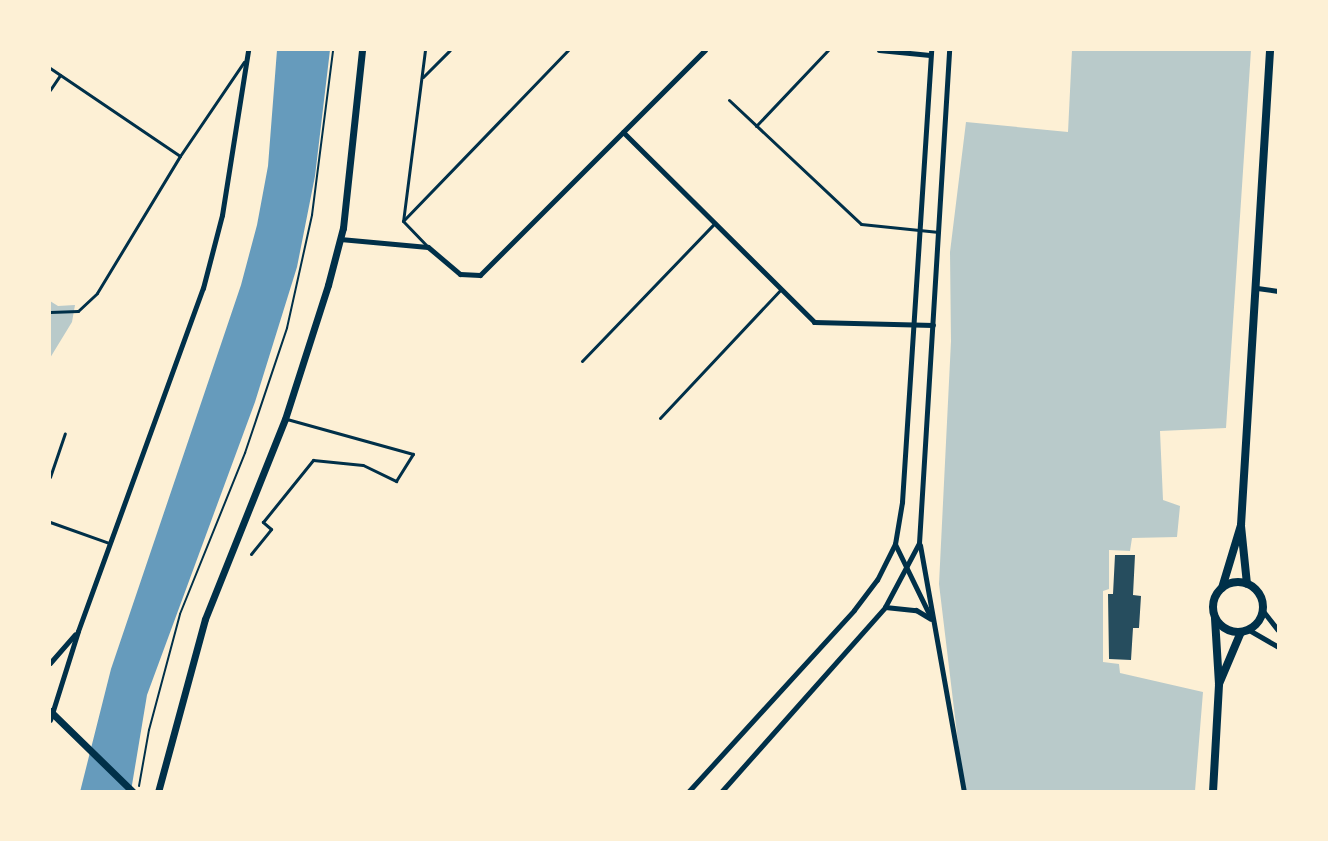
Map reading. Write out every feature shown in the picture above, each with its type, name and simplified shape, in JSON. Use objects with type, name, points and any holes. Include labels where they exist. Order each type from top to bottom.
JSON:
[{"type":"main road","points":[[1219,684],[1245,631],[1263,611],[1260,594],[1247,584],[1241,525],[1270,50]]},
{"type":"main road","points":[[1213,792],[1219,684],[1214,602],[1222,588],[1241,525]]},
{"type":"main road","points":[[1222,588],[1247,584]]},
{"type":"main road","points":[[1215,618],[1226,629],[1245,631]]},
{"type":"street","points":[[50,720],[50,712],[78,630],[203,288],[222,215],[248,50]]},
{"type":"street","points":[[158,792],[205,619],[285,419],[340,239],[362,50]]},
{"type":"street","points":[[688,792],[854,610],[877,580],[895,544],[902,502],[931,52],[879,50]]},
{"type":"street","points":[[949,50],[919,543],[963,791]]},
{"type":"street","points":[[340,239],[428,247],[460,274],[480,275],[623,132],[700,51]]},
{"type":"street","points":[[623,132],[814,322],[933,325]]},
{"type":"street","points":[[1257,288],[1278,291]]},
{"type":"street","points":[[721,792],[885,607],[907,572],[919,543]]},
{"type":"street","points":[[895,544],[932,620]]},
{"type":"street","points":[[885,607],[915,610],[932,620]]},
{"type":"street","points":[[1263,611],[1278,630]]},
{"type":"street","points":[[50,663],[78,630]]},
{"type":"street","points":[[1245,631],[1278,647]]},
{"type":"street","points":[[50,712],[71,728],[133,792]]},
{"type":"lane","points":[[403,221],[425,50]]},
{"type":"lane","points":[[422,79],[450,50]]},
{"type":"lane","points":[[403,221],[568,50]]},
{"type":"lane","points":[[756,126],[828,50]]},
{"type":"lane","points":[[50,312],[78,311],[93,298],[180,156],[247,58]]},
{"type":"lane","points":[[50,68],[180,156]]},
{"type":"lane","points":[[50,90],[60,75]]},
{"type":"lane","points":[[729,100],[861,224],[939,232]]},
{"type":"lane","points":[[403,221],[428,247]]},
{"type":"lane","points":[[582,361],[715,223]]},
{"type":"lane","points":[[660,418],[782,288]]},
{"type":"lane","points":[[251,554],[271,529],[263,522],[313,460],[363,465],[396,482],[413,454],[285,419]]},
{"type":"lane","points":[[50,477],[65,433]]},
{"type":"lane","points":[[50,522],[110,543]]},
{"type":"path","points":[[138,792],[149,730],[180,614],[245,453],[287,328],[312,214],[333,50]]},
{"type":"shaded area","points":[[1072,50],[1251,50],[1226,428],[1160,431],[1163,500],[1180,506],[1177,537],[1132,538],[1130,551],[1109,550],[1109,589],[1103,591],[1103,662],[1119,664],[1120,673],[1203,692],[1195,791],[964,792],[939,584],[951,341],[950,252],[966,122],[1068,132]]},
{"type":"shaded area","points":[[50,301],[58,306],[75,305],[72,322],[50,358]]},
{"type":"water","points":[[277,50],[330,50],[315,176],[297,267],[255,402],[147,695],[131,791],[80,792],[111,669],[241,285],[257,225],[268,166]]},
{"type":"building","points":[[1115,555],[1135,555],[1133,595],[1141,596],[1139,628],[1133,628],[1131,660],[1109,659],[1108,594],[1113,594]]}]
